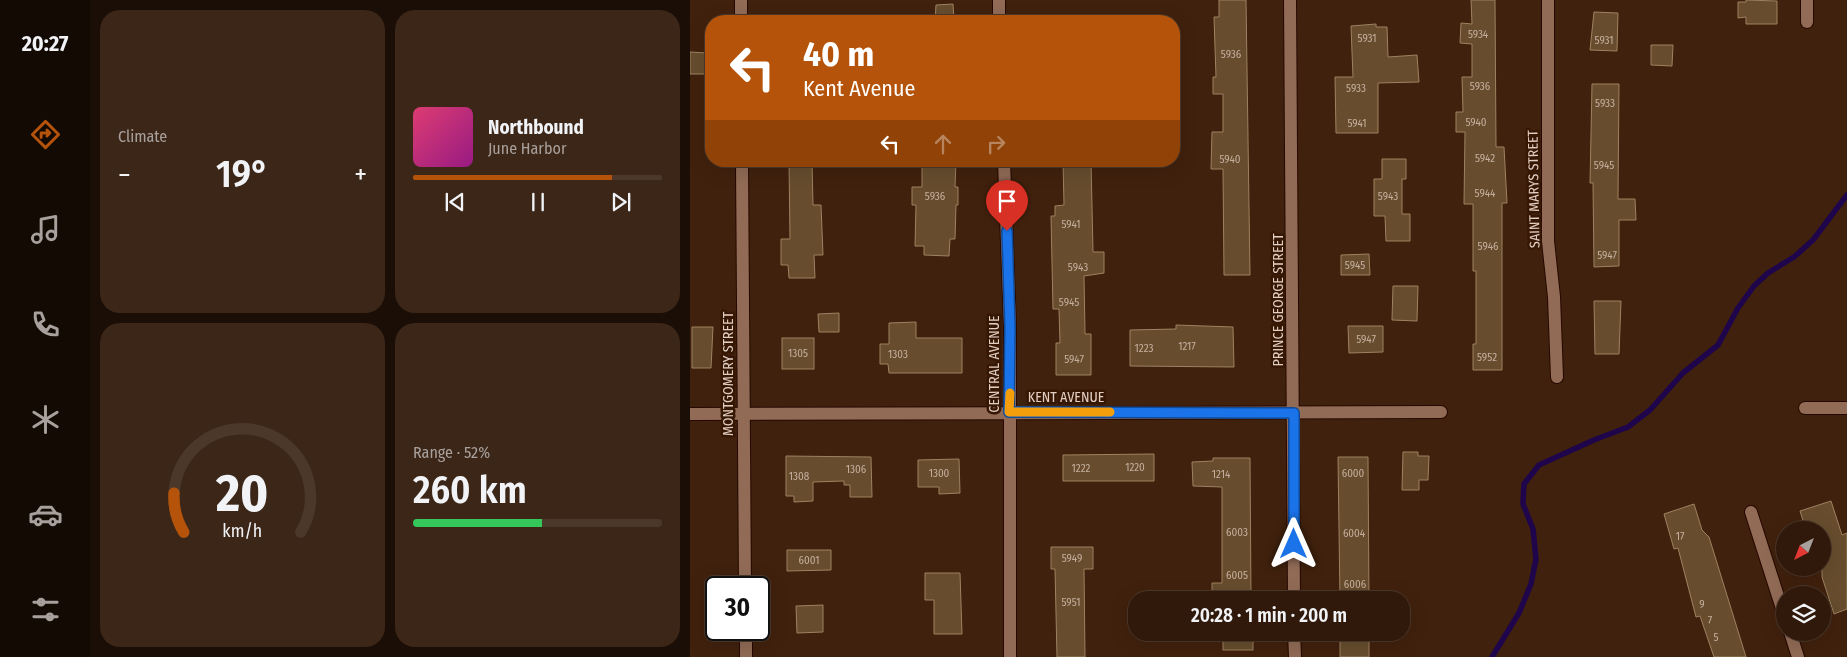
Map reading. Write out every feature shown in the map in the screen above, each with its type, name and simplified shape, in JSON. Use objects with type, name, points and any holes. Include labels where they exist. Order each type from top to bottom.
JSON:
[{"type":"street","points":[[741,0],[741,15]]},
{"type":"street","points":[[999,0],[999,15]]},
{"type":"street","name":"PRINCE GEORGE STREET","points":[[1290,0],[1294,591]]},
{"type":"street","name":"SAINT MARYS STREET","points":[[1548,0],[1548,240],[1554,297],[1557,378]]},
{"type":"street","points":[[1807,0],[1807,22]]},
{"type":"street","name":"MONTGOMERY STREET","points":[[742,167],[745,576]]},
{"type":"street","name":"CENTRAL AVENUE","points":[[1004,167],[1010,327],[1010,657]]},
{"type":"street","points":[[1805,408],[1847,408]]},
{"type":"street","name":"KENT AVENUE","points":[[690,414],[1442,412]]},
{"type":"street","points":[[1751,512],[1776,590]]},
{"type":"street","points":[[746,641],[746,657]]},
{"type":"street","points":[[1294,641],[1294,657]]},
{"type":"street","points":[[1793,641],[1798,657]]},
{"type":"building","points":[[1219,0],[1246,0],[1250,275],[1224,275],[1223,169],[1211,169],[1212,132],[1223,132],[1223,94],[1213,94],[1213,77],[1216,77],[1214,17],[1219,17]]},
{"type":"building","points":[[1471,0],[1495,0],[1496,147],[1504,147],[1507,203],[1502,203],[1502,370],[1473,370],[1473,344],[1476,344],[1476,271],[1473,271],[1473,204],[1464,204],[1465,132],[1456,132],[1456,112],[1463,112],[1462,77],[1472,77],[1472,44],[1460,43],[1461,23],[1472,24]]},
{"type":"building","points":[[1746,0],[1777,1],[1777,24],[1746,24],[1746,17],[1738,18],[1738,2],[1746,2]]},
{"type":"building","points":[[953,4],[954,15],[935,15],[936,5]]},
{"type":"building","points":[[1594,12],[1618,13],[1617,51],[1590,50]]},
{"type":"building","points":[[1376,24],[1376,27],[1387,27],[1388,57],[1417,55],[1419,82],[1378,83],[1378,133],[1336,133],[1335,77],[1353,77],[1351,26]]},
{"type":"building","points":[[1651,45],[1673,45],[1672,66],[1651,65]]},
{"type":"building","points":[[690,52],[705,53],[705,74],[690,74]]},
{"type":"building","points":[[1592,84],[1619,84],[1618,199],[1635,199],[1636,220],[1619,220],[1619,266],[1594,267],[1593,183],[1590,183]]},
{"type":"building","points":[[1382,159],[1406,159],[1406,179],[1402,179],[1402,214],[1410,214],[1410,241],[1386,241],[1385,216],[1374,216],[1374,179],[1382,179]]},
{"type":"building","points":[[789,167],[812,167],[813,205],[821,205],[823,255],[814,255],[815,278],[789,278],[788,265],[781,265],[781,239],[790,239]]},
{"type":"building","points":[[922,167],[956,167],[955,187],[958,187],[958,205],[956,205],[955,239],[950,239],[949,256],[924,255],[924,246],[915,246],[916,205],[912,205],[912,187],[922,187]]},
{"type":"building","points":[[1063,167],[1091,167],[1093,252],[1104,252],[1104,273],[1084,276],[1085,334],[1091,334],[1091,375],[1056,375],[1056,343],[1060,343],[1059,309],[1053,309],[1051,216],[1055,216],[1055,206],[1064,205]]},
{"type":"building","points":[[1369,254],[1370,275],[1341,275],[1341,255]]},
{"type":"building","points":[[1393,286],[1418,286],[1417,321],[1392,320]]},
{"type":"building","points":[[1594,301],[1621,301],[1619,354],[1595,354]]},
{"type":"building","points":[[839,313],[839,332],[819,332],[818,314]]},
{"type":"building","points":[[916,322],[916,338],[962,338],[962,373],[889,373],[888,364],[880,364],[880,344],[889,344],[889,323]]},
{"type":"building","points":[[1176,325],[1233,327],[1234,367],[1130,366],[1130,330],[1176,329]]},
{"type":"building","points":[[1348,326],[1383,326],[1383,352],[1349,353]]},
{"type":"building","points":[[692,327],[713,327],[711,368],[692,368]]},
{"type":"building","points":[[782,338],[814,338],[814,369],[782,369]]},
{"type":"building","points":[[1403,452],[1418,452],[1418,456],[1429,456],[1428,480],[1419,480],[1419,490],[1402,490]]},
{"type":"building","points":[[1154,454],[1154,481],[1063,481],[1063,455]]},
{"type":"building","points":[[786,456],[871,457],[872,497],[850,497],[850,485],[844,485],[844,481],[813,482],[813,501],[794,502],[794,496],[786,496]]},
{"type":"building","points":[[1338,457],[1368,457],[1369,591],[1340,591]]},
{"type":"building","points":[[1213,458],[1250,458],[1251,591],[1212,591],[1212,583],[1222,583],[1222,487],[1193,486],[1192,462],[1213,461]]},
{"type":"building","points":[[959,459],[960,493],[939,494],[939,487],[918,487],[918,460]]},
{"type":"building","points":[[1831,501],[1842,535],[1847,533],[1847,609],[1834,614],[1831,605],[1831,586],[1825,586],[1822,577],[1831,576],[1831,521],[1803,521],[1800,511]]},
{"type":"building","points":[[1694,504],[1702,530],[1709,537],[1746,657],[1714,657],[1700,616],[1696,617],[1678,548],[1674,549],[1664,514]]},
{"type":"building","points":[[1051,547],[1093,547],[1093,569],[1084,569],[1085,657],[1057,657],[1055,569],[1051,569]]},
{"type":"building","points":[[787,550],[831,550],[831,570],[787,571]]},
{"type":"building","points":[[925,573],[960,573],[962,634],[934,634],[934,600],[925,600]]},
{"type":"building","points":[[823,605],[823,632],[797,633],[796,606]]},
{"type":"building","points":[[1223,641],[1253,641],[1253,650],[1223,650]]},
{"type":"building","points":[[1340,641],[1369,641],[1369,657],[1340,657]]},
{"type":"waterway","points":[[1492,657],[1519,613],[1531,584],[1536,559],[1533,529],[1523,504],[1524,484],[1539,465],[1628,427],[1650,410],[1683,373],[1718,345],[1738,308],[1754,286],[1768,273],[1794,257],[1813,240],[1847,195]]},
{"type":"slow traffic","points":[[1010,393],[1009,412],[1110,412]]},
{"type":"route","points":[[1007,231],[1010,327],[1009,412],[1294,413],[1294,544]]}]
